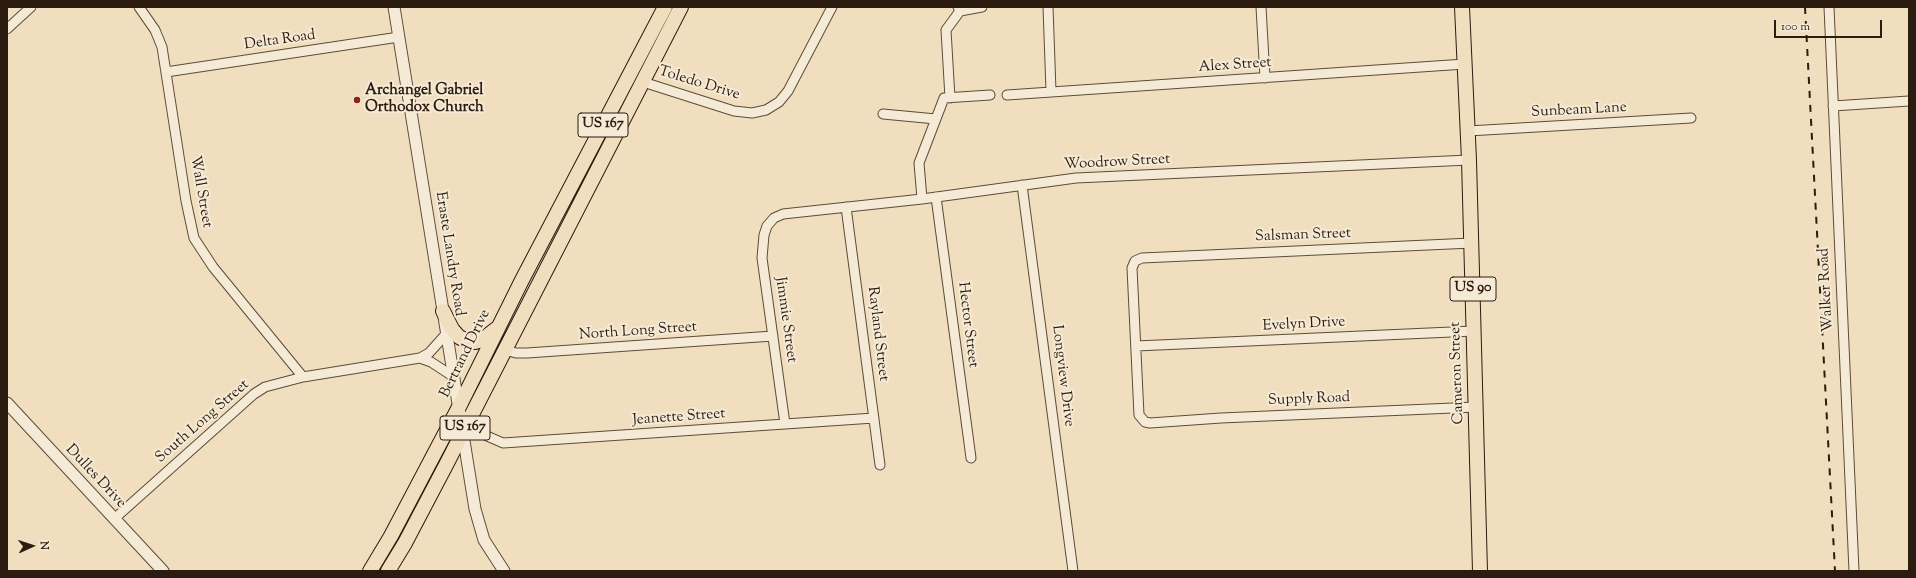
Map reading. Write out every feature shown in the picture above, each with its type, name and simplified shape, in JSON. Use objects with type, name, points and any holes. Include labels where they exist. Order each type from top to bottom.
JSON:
[{"type":"main road","name":"Bertrand Drive","points":[[370,571],[391,536],[459,407],[498,328],[664,7]]},
{"type":"main road","name":"US 167","points":[[388,571],[405,543],[681,7]]},
{"type":"main road","name":"Cameron Street","points":[[1462,7],[1470,160],[1480,571]]},
{"type":"main road","points":[[443,311],[452,329],[459,337],[467,341],[475,342],[482,340],[498,328]]},
{"type":"street","points":[[7,28],[31,7]]},
{"type":"street","name":"Wall Street","points":[[138,7],[158,36],[162,47],[186,201],[194,238],[213,267],[303,376]]},
{"type":"street","name":"Eraste Landry Road","points":[[394,7],[475,509],[480,527],[488,546],[504,571]]},
{"type":"street","name":"Toledo Drive","points":[[643,82],[734,111],[752,113],[766,110],[779,102],[788,91],[832,7]]},
{"type":"street","points":[[950,98],[946,30],[959,9],[982,7]]},
{"type":"street","points":[[1048,7],[1051,91]]},
{"type":"street","points":[[1261,7],[1265,78]]},
{"type":"street","name":"Walker Road","points":[[1829,7],[1854,571]]},
{"type":"street","name":"Delta Road","points":[[166,72],[399,37]]},
{"type":"street","name":"Alex Street","points":[[1007,95],[1465,64]]},
{"type":"street","points":[[922,199],[919,164],[944,98],[990,95]]},
{"type":"street","points":[[1833,106],[1909,101]]},
{"type":"street","points":[[883,114],[936,119]]},
{"type":"street","name":"Sunbeam Lane","points":[[1468,131],[1691,118]]},
{"type":"street","name":"Woodrow Street","points":[[770,222],[783,214],[922,199],[1076,178],[1470,160]]},
{"type":"street","points":[[579,173],[591,182]]},
{"type":"street","name":"Longview Drive","points":[[1022,185],[1073,571]]},
{"type":"street","name":"Hector Street","points":[[936,197],[971,458]]},
{"type":"street","name":"Rayland Street","points":[[846,207],[880,465]]},
{"type":"street","name":"Jimmie Street","points":[[770,222],[764,235],[762,258],[785,424]]},
{"type":"street","name":"Salsman Street","points":[[1136,346],[1132,268],[1135,261],[1142,258],[1472,243]]},
{"type":"street","name":"Evelyn Drive","points":[[1136,346],[1474,330]]},
{"type":"street","name":"South Long Street","points":[[114,519],[254,394],[265,387],[303,376],[420,358],[429,353],[447,333]]},
{"type":"street","name":"North Long Street","points":[[505,350],[516,353],[527,353],[773,336]]},
{"type":"street","name":"Supply Road","points":[[1136,346],[1139,415],[1143,421],[1150,423],[1221,418],[1476,407]]},
{"type":"street","points":[[420,358],[433,363],[454,377]]},
{"type":"street","name":"Dulles Drive","points":[[7,403],[163,571]]},
{"type":"street","name":"Jeanette Street","points":[[487,436],[503,442],[874,418]]},
{"type":"railway","points":[[1805,7],[1835,571]]},
{"type":"place","name":"Archangel Gabriel Orthodox Church","points":[[357,100]]}]
